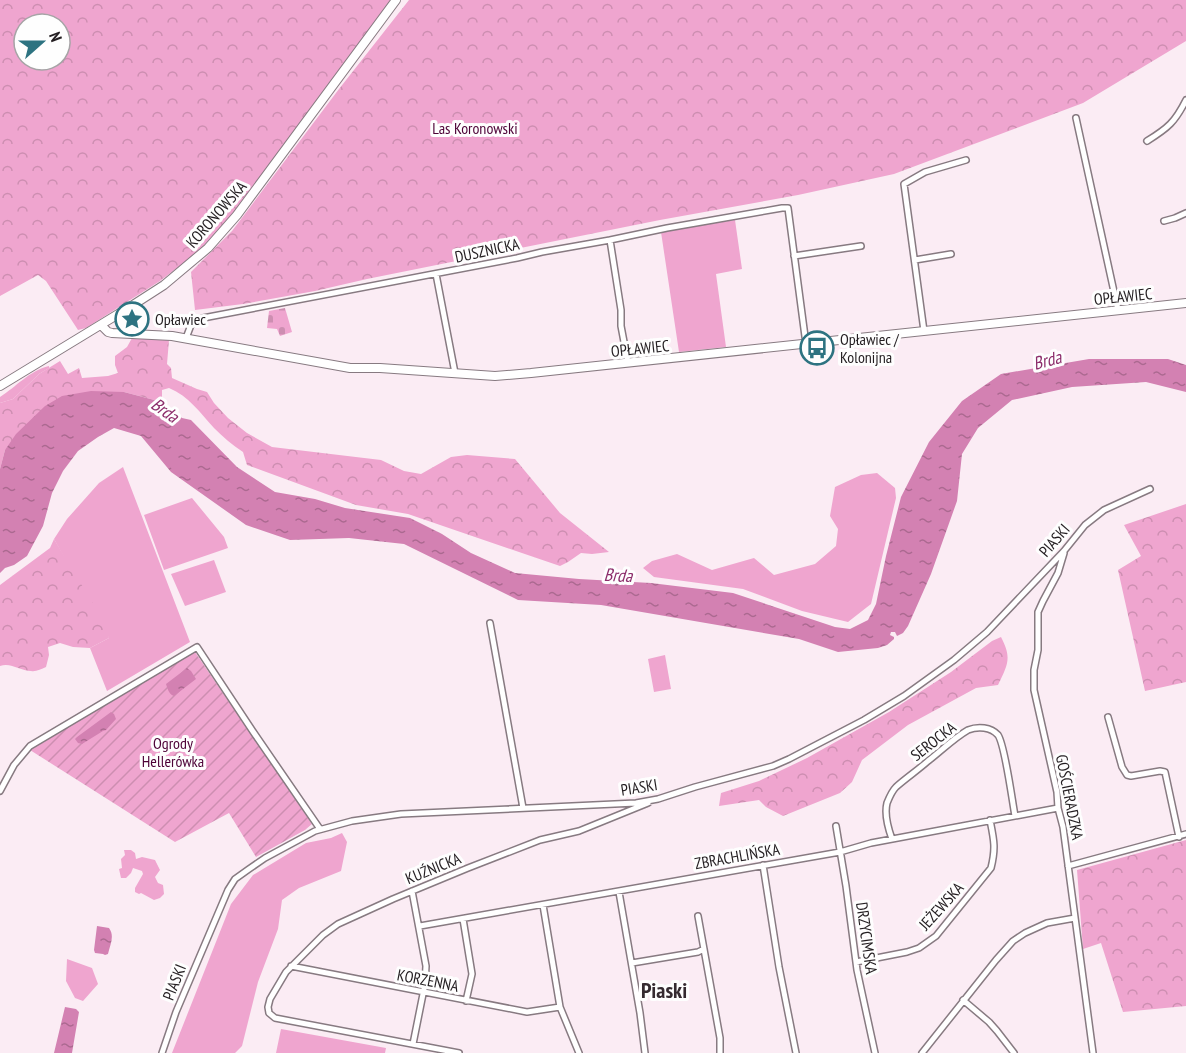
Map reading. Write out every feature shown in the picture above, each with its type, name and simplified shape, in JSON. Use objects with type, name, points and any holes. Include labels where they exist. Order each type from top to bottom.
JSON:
[{"type":"street","name":"KORONOWSKA","points":[[0,386],[164,285],[216,239],[241,209],[396,0]]},
{"type":"street","points":[[1147,141],[1164,131],[1175,120],[1186,100]]},
{"type":"street","points":[[1076,118],[1118,310]]},
{"type":"street","points":[[924,331],[904,184],[925,172],[966,160]]},
{"type":"street","name":"DUSZNICKA","points":[[186,338],[191,325],[203,318],[737,215],[788,208],[794,256]]},
{"type":"street","points":[[1164,221],[1186,213]]},
{"type":"street","points":[[610,240],[628,363]]},
{"type":"street","points":[[806,344],[794,256],[861,246]]},
{"type":"street","points":[[915,260],[951,254]]},
{"type":"street","points":[[436,274],[456,373]]},
{"type":"street","name":"OPŁAWIEC","points":[[101,325],[111,333],[159,334],[350,368],[495,376],[1186,303]]},
{"type":"street","name":"PIASKI","points":[[162,1053],[188,983],[233,881],[265,858],[320,829],[352,821],[401,814],[624,804],[658,799],[773,766],[864,720],[912,691],[987,632],[1064,551],[1084,525],[1104,510],[1150,489]]},
{"type":"street","name":"GOŚCIERADZKA","points":[[1064,551],[1058,573],[1038,612],[1038,650],[1034,670],[1034,690],[1063,827],[1093,1053]]},
{"type":"street","points":[[490,623],[523,808]]},
{"type":"street","points":[[0,791],[14,765],[30,746],[197,647],[320,829]]},
{"type":"street","points":[[1068,866],[1183,836],[1165,772],[1126,775],[1107,717]]},
{"type":"street","name":"SEROCKA","points":[[892,839],[886,811],[889,798],[896,787],[953,741],[969,730],[977,728],[985,728],[999,736],[1015,816]]},
{"type":"street","name":"KUŹNICKA","points":[[413,1044],[275,1018],[269,1013],[268,1007],[276,988],[291,966],[332,927],[412,891],[540,840],[579,831],[658,799]]},
{"type":"street","name":"ZBRACHLIŃSKA","points":[[420,926],[840,852],[871,843],[1058,808]]},
{"type":"street","name":"JEŻEWSKA","points":[[856,962],[907,952],[919,948],[936,936],[991,868],[995,841],[990,820]]},
{"type":"street","name":"DRZYCIMSKA","points":[[836,826],[856,962],[875,1053]]},
{"type":"street","points":[[763,865],[779,967],[796,1053]]},
{"type":"street","points":[[412,891],[426,966],[413,1044],[459,1053]]},
{"type":"street","points":[[619,892],[645,1053]]},
{"type":"street","points":[[543,905],[560,1007],[579,1053]]},
{"type":"street","points":[[698,916],[720,1038],[720,1053]]},
{"type":"street","points":[[922,1053],[1013,941],[1047,923],[1075,918]]},
{"type":"street","points":[[463,919],[472,974],[466,1001]]},
{"type":"street","points":[[632,963],[704,949]]},
{"type":"street","name":"KORZENNA","points":[[291,966],[527,1012],[560,1007]]},
{"type":"street","points":[[963,1000],[993,1026],[1014,1053]]},
{"type":"green space","points":[[0,0],[391,0],[234,212],[199,251],[160,281],[86,328],[78,330],[46,281],[38,275],[0,296]]},
{"type":"green space","name":"Las Koronowski","points":[[409,0],[1186,0],[1186,41],[1083,103],[894,174],[315,291],[195,310],[191,272],[232,231]]},
{"type":"green space","points":[[735,220],[742,269],[716,274],[726,347],[679,352],[661,232]]},
{"type":"green space","points":[[285,308],[292,332],[280,336],[277,329],[267,328],[269,311]]},
{"type":"green space","points":[[132,338],[169,340],[167,364],[171,368],[172,378],[207,392],[228,418],[247,433],[272,447],[381,460],[404,471],[421,474],[451,457],[467,455],[515,459],[560,513],[609,552],[581,553],[560,566],[408,514],[356,505],[247,465],[243,452],[221,435],[188,400],[169,388],[162,390],[162,402],[124,392],[5,450],[0,469],[0,403],[13,399],[39,374],[60,361],[68,374],[79,368],[82,378],[118,373],[115,356],[127,347]]},
{"type":"green space","points":[[49,366],[13,399],[0,403],[0,397],[35,372]]},
{"type":"green space","points":[[123,467],[190,642],[107,691],[90,648],[109,638],[54,539],[67,519],[99,483]]},
{"type":"green space","points":[[877,473],[895,488],[896,498],[871,604],[848,622],[802,611],[743,589],[654,577],[643,568],[652,561],[677,554],[712,570],[754,558],[774,575],[815,564],[836,546],[838,529],[830,516],[835,487],[861,475]]},
{"type":"green space","points":[[192,498],[224,537],[228,548],[164,570],[144,515]]},
{"type":"green space","points":[[1186,504],[1186,682],[1145,691],[1118,570],[1141,556],[1124,525]]},
{"type":"green space","points":[[54,539],[107,627],[109,638],[90,648],[73,647],[60,643],[48,647],[46,667],[37,671],[27,671],[8,665],[0,666],[0,585],[50,548]]},
{"type":"green space","points":[[214,560],[226,592],[185,606],[171,574]]},
{"type":"green space","points":[[1001,637],[1008,656],[998,685],[976,688],[908,725],[862,760],[852,782],[840,793],[783,816],[766,807],[759,800],[719,806],[721,793],[759,781],[807,758],[889,712]]},
{"type":"green space","name":"Ogrody Hellerówka","points":[[195,652],[312,824],[256,857],[229,813],[175,842],[30,750]]},
{"type":"green space","points":[[665,655],[671,689],[654,692],[648,659]]},
{"type":"green space","points":[[342,833],[347,842],[341,871],[299,888],[282,900],[278,929],[258,982],[242,1046],[235,1053],[172,1053],[231,904],[253,875],[306,843],[331,838]]},
{"type":"green space","points":[[1186,840],[1186,1006],[1123,1012],[1101,943],[1083,949],[1077,870]]},
{"type":"green space","points":[[124,850],[131,850],[135,853],[136,859],[142,857],[155,860],[160,870],[155,877],[158,883],[163,885],[164,894],[160,898],[154,900],[135,892],[143,874],[142,871],[133,868],[126,878],[121,878],[119,869],[122,868],[121,859],[125,855]]},
{"type":"green space","points":[[67,959],[92,968],[98,984],[83,1001],[75,998],[66,981]]},
{"type":"green space","points":[[281,1029],[386,1048],[385,1053],[276,1053]]},
{"type":"water","name":"Brda","points":[[1089,359],[1168,359],[1186,365],[1186,392],[1146,382],[1072,387],[1012,400],[978,428],[962,454],[957,501],[931,574],[908,626],[903,633],[897,636],[895,632],[891,632],[890,635],[894,639],[878,648],[838,652],[799,639],[601,605],[518,600],[404,544],[349,538],[290,540],[246,525],[171,472],[141,436],[114,428],[78,451],[63,471],[52,493],[43,526],[27,556],[0,573],[0,469],[5,450],[16,434],[45,406],[62,396],[91,391],[124,392],[162,402],[182,418],[191,420],[237,467],[275,492],[315,499],[345,508],[410,518],[442,534],[471,553],[515,573],[651,583],[733,593],[835,627],[850,629],[868,620],[876,604],[901,497],[929,442],[962,401],[1001,374]]},
{"type":"water","points":[[187,668],[196,679],[174,696],[172,695],[166,684]]},
{"type":"water","points":[[111,712],[116,719],[106,730],[82,744],[78,743],[75,739],[77,737]]},
{"type":"water","points":[[97,926],[109,928],[112,934],[108,954],[105,955],[95,953],[94,950]]},
{"type":"water","points":[[65,1007],[76,1009],[79,1012],[72,1053],[54,1053]]},
{"type":"place","name":"Opławiec","points":[[132,319]]},
{"type":"place","name":"Opławiec / Kolonijna","points":[[817,348]]},
{"type":"district","name":"Piaski","points":[[664,990]]}]
